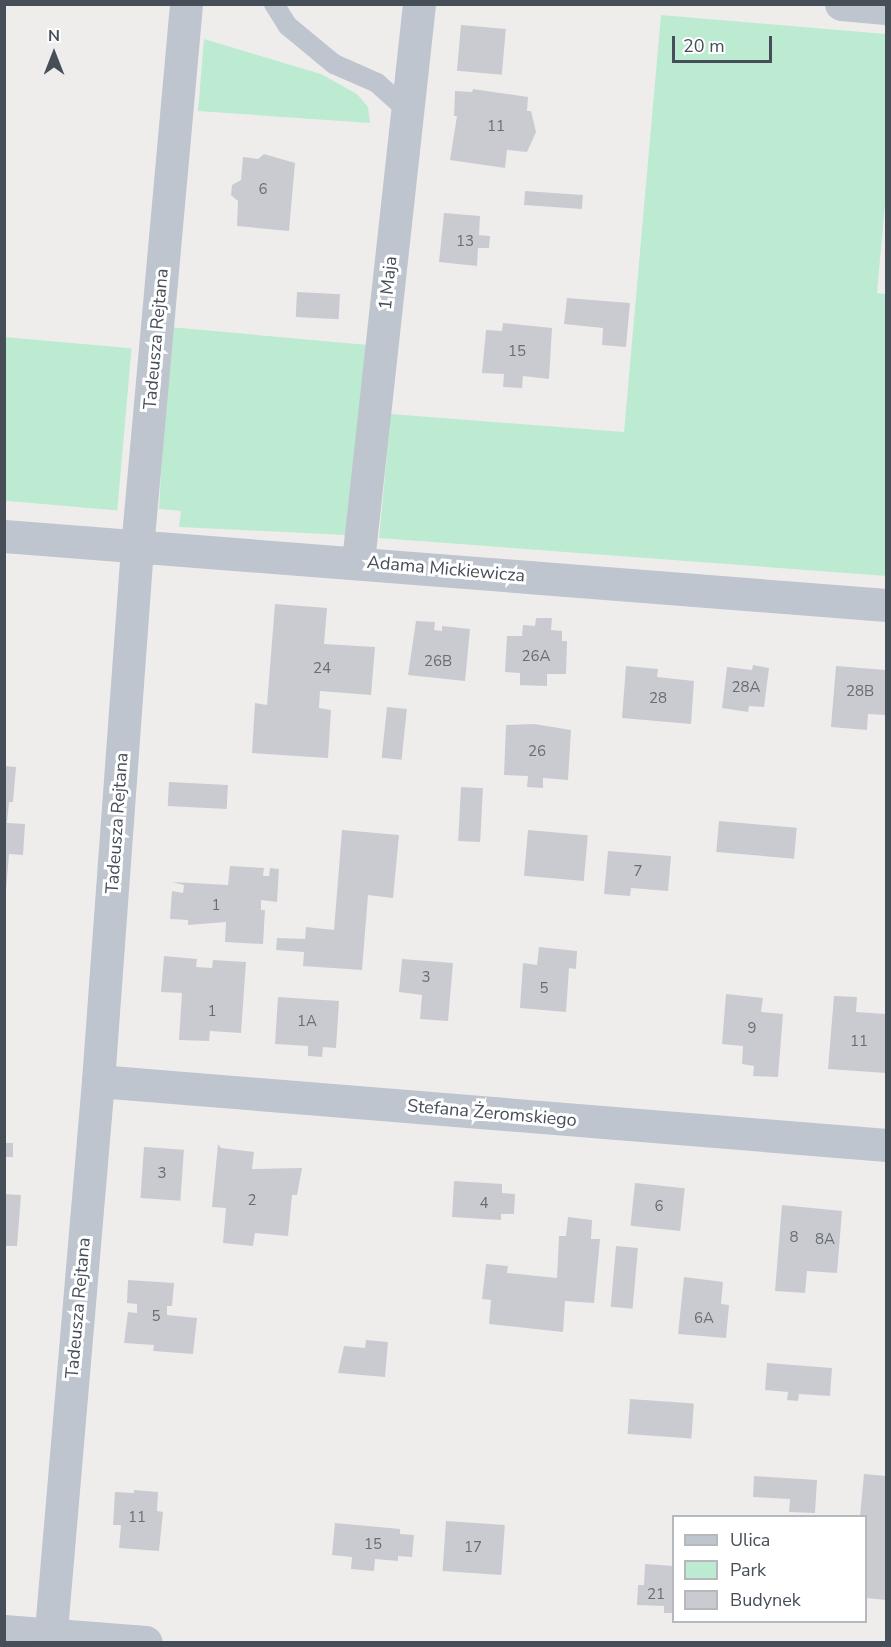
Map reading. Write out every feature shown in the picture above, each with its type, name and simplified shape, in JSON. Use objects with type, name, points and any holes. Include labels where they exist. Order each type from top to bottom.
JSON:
[{"type":"street","name":"Tadeusza Rejtana","points":[[50,1639],[98,1081],[137,548],[186,4]]},
{"type":"street","name":"1 Maja","points":[[358,561],[419,4]]},
{"type":"street","points":[[842,4],[886,8]]},
{"type":"street","name":"Adama Mickiewicza","points":[[4,536],[137,548],[358,561],[886,605]]},
{"type":"street","name":"Stefana Żeromskiego","points":[[98,1081],[886,1145]]},
{"type":"street","points":[[4,1631],[50,1639],[146,1642]]},
{"type":"lane","points":[[274,4],[288,26],[334,64],[377,83],[407,110]]},
{"type":"green space","points":[[661,15],[886,34],[886,193],[877,293],[886,294],[886,576],[379,538],[391,414],[624,432]]},
{"type":"green space","points":[[204,39],[321,74],[357,94],[368,107],[370,123],[198,111]]},
{"type":"green space","points":[[169,327],[368,345],[345,535],[179,527],[181,511],[159,509]]},
{"type":"green space","points":[[4,337],[132,348],[117,511],[4,501]]},
{"type":"building","points":[[461,25],[506,29],[502,75],[457,71]]},
{"type":"building","points":[[473,89],[528,97],[527,111],[531,111],[536,132],[527,152],[507,150],[505,168],[450,160],[457,116],[454,116],[455,91],[472,92]]},
{"type":"building","points":[[264,154],[295,163],[289,231],[237,226],[238,201],[231,195],[232,185],[241,180],[243,157],[258,159]]},
{"type":"building","points":[[525,191],[583,195],[582,209],[524,205]]},
{"type":"building","points":[[444,213],[480,216],[479,235],[490,236],[489,248],[478,248],[477,266],[439,262]]},
{"type":"building","points":[[297,292],[340,294],[339,319],[296,317]]},
{"type":"building","points":[[567,298],[630,303],[626,347],[602,345],[603,328],[564,324]]},
{"type":"building","points":[[503,323],[552,328],[549,379],[523,376],[522,388],[503,387],[504,374],[482,373],[486,330],[502,331]]},
{"type":"building","points":[[275,604],[327,608],[324,644],[375,647],[371,695],[320,691],[319,708],[331,710],[328,758],[252,753],[255,703],[267,705]]},
{"type":"building","points":[[536,618],[552,618],[551,630],[562,631],[562,641],[567,641],[566,674],[547,674],[547,686],[520,685],[520,673],[505,672],[507,636],[522,636],[523,625],[535,626]]},
{"type":"building","points":[[416,621],[435,622],[434,630],[442,631],[442,626],[470,629],[465,681],[408,675]]},
{"type":"building","points":[[753,665],[769,668],[764,707],[749,706],[748,712],[722,708],[727,667],[752,670]]},
{"type":"building","points":[[626,666],[658,669],[657,677],[694,681],[691,724],[622,718]]},
{"type":"building","points":[[836,666],[886,670],[886,715],[868,714],[867,730],[831,727]]},
{"type":"building","points":[[387,707],[407,709],[402,760],[382,758]]},
{"type":"building","points":[[534,724],[571,730],[568,780],[543,778],[543,788],[527,787],[528,776],[504,775],[506,725]]},
{"type":"building","points":[[4,766],[16,767],[13,802],[9,802],[7,823],[25,824],[23,855],[9,854],[6,891]]},
{"type":"building","points":[[169,782],[228,785],[227,809],[168,806]]},
{"type":"building","points":[[461,787],[483,788],[480,842],[458,841]]},
{"type":"building","points":[[719,821],[797,828],[794,859],[716,852]]},
{"type":"building","points":[[342,830],[399,835],[393,898],[368,895],[362,970],[303,966],[304,952],[276,950],[277,938],[305,939],[306,927],[334,930]]},
{"type":"building","points":[[528,830],[588,835],[584,881],[524,876]]},
{"type":"building","points":[[608,851],[671,856],[668,891],[631,888],[630,896],[604,894]]},
{"type":"building","points":[[230,866],[264,868],[263,876],[269,876],[270,868],[279,869],[277,902],[261,900],[261,910],[265,910],[263,944],[225,942],[226,922],[188,925],[188,920],[170,919],[172,891],[183,893],[184,885],[172,882],[228,885]]},
{"type":"building","points":[[539,947],[577,951],[576,969],[569,968],[566,1012],[520,1008],[523,963],[537,965]]},
{"type":"building","points":[[164,956],[197,959],[196,967],[212,968],[213,960],[246,962],[241,1033],[210,1031],[209,1041],[179,1040],[182,993],[161,992]]},
{"type":"building","points":[[402,959],[453,963],[448,1021],[420,1019],[422,995],[399,992]]},
{"type":"building","points":[[726,994],[763,998],[761,1012],[783,1014],[778,1077],[753,1076],[754,1066],[742,1064],[743,1046],[722,1044]]},
{"type":"building","points":[[834,996],[857,997],[856,1012],[886,1014],[886,1073],[828,1069]]},
{"type":"building","points":[[278,997],[339,1001],[336,1048],[323,1047],[322,1057],[308,1056],[308,1046],[275,1044]]},
{"type":"building","points":[[4,1143],[13,1143],[13,1157],[4,1157]]},
{"type":"building","points":[[218,1144],[221,1148],[254,1152],[252,1169],[302,1168],[297,1195],[292,1195],[288,1236],[255,1233],[253,1246],[223,1243],[226,1208],[212,1207]]},
{"type":"building","points":[[144,1147],[184,1150],[180,1201],[140,1198]]},
{"type":"building","points":[[454,1181],[502,1184],[502,1193],[515,1194],[514,1214],[501,1214],[501,1220],[452,1217]]},
{"type":"building","points":[[635,1183],[685,1188],[680,1231],[631,1226]]},
{"type":"building","points":[[4,1194],[21,1195],[17,1246],[4,1246]]},
{"type":"building","points":[[782,1205],[842,1211],[837,1273],[807,1271],[805,1293],[775,1291]]},
{"type":"building","points":[[568,1217],[592,1220],[591,1239],[600,1239],[594,1303],[565,1301],[563,1332],[489,1324],[491,1300],[482,1299],[486,1264],[508,1266],[507,1273],[557,1278],[559,1236],[566,1236]]},
{"type":"building","points":[[616,1246],[638,1248],[633,1309],[611,1307]]},
{"type":"building","points":[[684,1277],[723,1282],[721,1304],[729,1305],[726,1338],[678,1334]]},
{"type":"building","points":[[128,1280],[174,1283],[172,1306],[167,1306],[167,1315],[197,1318],[193,1354],[153,1351],[154,1345],[124,1343],[128,1312],[137,1313],[137,1304],[127,1303]]},
{"type":"building","points":[[366,1340],[388,1342],[385,1377],[338,1373],[344,1346],[365,1348]]},
{"type":"building","points":[[767,1363],[832,1368],[830,1396],[799,1394],[798,1401],[787,1400],[788,1392],[765,1390]]},
{"type":"building","points":[[630,1399],[694,1403],[691,1438],[628,1434]]},
{"type":"building","points":[[864,1474],[886,1476],[886,1600],[867,1598],[867,1515],[860,1515]]},
{"type":"building","points":[[754,1476],[817,1480],[815,1513],[789,1512],[790,1499],[753,1497]]},
{"type":"building","points":[[134,1490],[158,1492],[157,1511],[163,1512],[159,1551],[119,1548],[121,1525],[113,1525],[115,1492],[134,1493]]},
{"type":"building","points":[[446,1521],[505,1525],[501,1575],[443,1571]]},
{"type":"building","points":[[335,1523],[400,1529],[400,1534],[414,1535],[412,1557],[398,1556],[398,1561],[375,1559],[374,1571],[351,1569],[352,1557],[332,1555]]},
{"type":"building","points":[[645,1564],[672,1566],[672,1613],[664,1613],[664,1606],[637,1605],[638,1585],[644,1585]]}]
